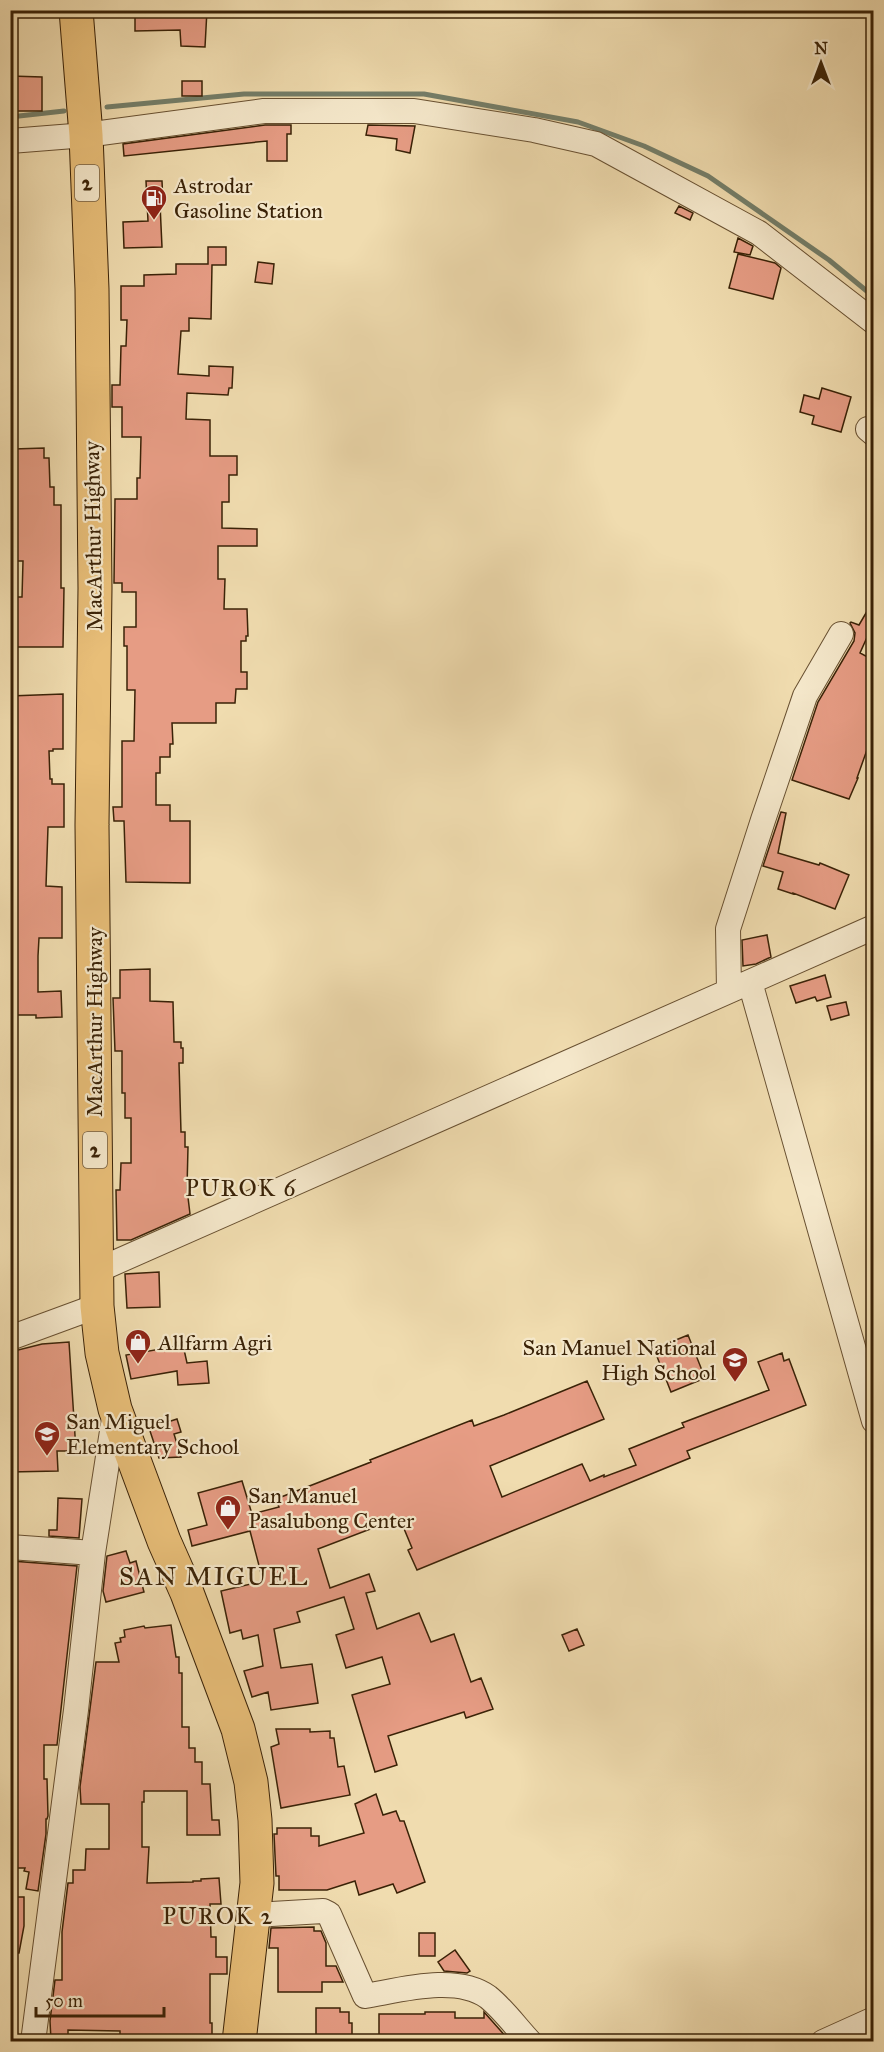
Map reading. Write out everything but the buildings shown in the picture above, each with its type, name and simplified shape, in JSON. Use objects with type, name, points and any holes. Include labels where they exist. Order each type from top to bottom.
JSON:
[{"type":"highway","name":"MacArthur Highway","points":[[76,10],[86,135],[92,289],[95,588],[92,825],[97,1306],[102,1353],[115,1409],[238,1729],[251,1782],[257,1883],[238,2042]]},
{"type":"street","points":[[10,141],[86,135],[264,111],[414,111],[534,130],[596,144],[759,233],[873,322]]},
{"type":"street","points":[[841,634],[805,696],[728,929],[739,987],[873,1421]]},
{"type":"street","points":[[96,1271],[873,927]]},
{"type":"street","points":[[10,1338],[97,1306]]},
{"type":"street","points":[[33,2042],[76,1710],[93,1553],[115,1409]]},
{"type":"street","points":[[10,1546],[93,1553]]},
{"type":"street","points":[[254,1915],[323,1911],[329,1914],[361,1990],[366,1996],[418,1987],[470,1987],[489,1998],[530,2042]]},
{"type":"street","points":[[823,2042],[873,2019]]},
{"type":"waterway","points":[[107,107],[244,94],[424,94],[578,122],[644,146],[708,176],[829,260],[874,297]]},
{"type":"waterway","points":[[10,117],[64,111]]},
{"type":"place","name":"Astrodar Gasoline Station","points":[[154,221]]},
{"type":"place","name":"Allfarm Agri","points":[[138,1365]]},
{"type":"place","name":"San Manuel National High School","points":[[735,1383]]},
{"type":"place","name":"San Miguel Elementary School","points":[[47,1457]]},
{"type":"place","name":"San Manuel Pasalubong Center","points":[[228,1531]]},
{"type":"district","name":"PUROK 6","points":[[241,1188]]},
{"type":"district","name":"SAN MIGUEL","points":[[214,1576]]},
{"type":"district","name":"PUROK 2","points":[[218,1916]]}]
